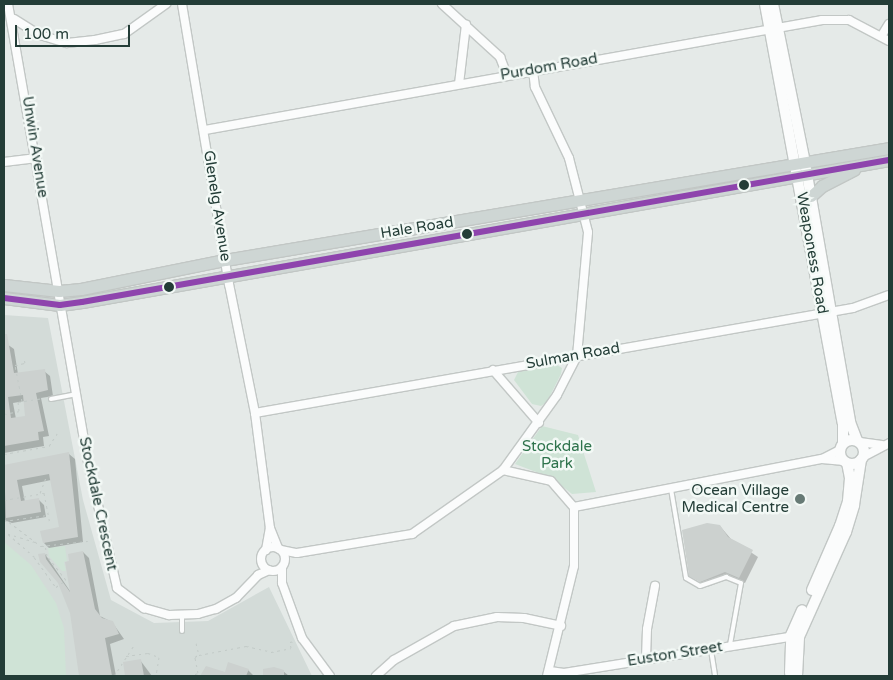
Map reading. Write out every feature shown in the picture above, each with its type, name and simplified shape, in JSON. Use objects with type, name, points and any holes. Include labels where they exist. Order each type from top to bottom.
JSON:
[{"type":"main road","name":"Weaponess Road","points":[[765,4],[774,27]]},
{"type":"main road","name":"Weaponess Road","points":[[773,4],[774,27],[801,163],[826,311],[843,423],[841,447],[845,462]]},
{"type":"main road","name":"Hale Road","points":[[4,285],[59,291],[225,260],[889,148]]},
{"type":"main road","name":"Hale Road","points":[[4,298],[60,304],[585,215],[889,160]]},
{"type":"main road","points":[[811,196],[822,186],[859,167],[889,160]]},
{"type":"main road","name":"Weaponess Road","points":[[803,176],[811,196],[826,311],[850,422],[859,441],[862,458]]},
{"type":"main road","points":[[841,447],[859,441]]},
{"type":"main road","points":[[790,676],[795,636],[840,526],[850,488],[845,462],[862,458],[846,532],[795,636],[797,676]]},
{"type":"street","name":"Unwin Avenue","points":[[8,4],[14,19],[59,291]]},
{"type":"street","points":[[14,19],[40,35],[58,40],[95,40],[124,34],[166,4]]},
{"type":"street","name":"Glenelg Avenue","points":[[182,4],[205,130],[228,277],[255,413],[270,528],[262,561],[282,583],[302,638],[330,676]]},
{"type":"street","points":[[442,4],[500,57],[507,75]]},
{"type":"street","name":"Purdom Road","points":[[205,130],[774,27],[822,20],[849,20],[882,35],[889,41]]},
{"type":"street","points":[[458,84],[466,24]]},
{"type":"street","points":[[882,35],[889,24]]},
{"type":"street","points":[[266,550],[280,549],[297,553],[412,534],[503,470],[539,423],[577,356],[587,265],[588,232],[582,201],[569,158],[536,87],[533,70]]},
{"type":"street","points":[[4,162],[37,158]]},
{"type":"street","name":"Stockdale Crescent","points":[[59,291],[76,394],[117,588],[144,608],[169,615],[182,614],[216,610],[236,598],[258,576],[270,570]]},
{"type":"street","name":"Sulman Road","points":[[255,413],[826,311],[853,308],[889,295]]},
{"type":"street","points":[[493,370],[539,423]]},
{"type":"street","points":[[859,441],[886,444]]},
{"type":"street","points":[[862,458],[886,444]]},
{"type":"street","points":[[822,459],[841,447]]},
{"type":"street","points":[[574,507],[822,459],[845,462]]},
{"type":"street","points":[[503,470],[552,481],[574,507],[574,566],[549,674]]},
{"type":"street","name":"Glenelg Avenue","points":[[270,528],[280,549],[283,563],[282,583]]},
{"type":"street","points":[[270,570],[297,553]]},
{"type":"street","points":[[258,576],[262,561]]},
{"type":"street","points":[[646,658],[647,630],[655,586]]},
{"type":"street","points":[[376,676],[394,660],[454,626],[497,617],[524,618],[561,626]]},
{"type":"street","name":"Euston Street","points":[[549,674],[795,636]]},
{"type":"lane","points":[[51,398],[76,394]]},
{"type":"lane","points":[[671,489],[686,578],[700,586],[726,576],[741,583],[730,645]]},
{"type":"lane","points":[[182,614],[182,631]]},
{"type":"lane","points":[[710,648],[715,676]]},
{"type":"path","points":[[22,402],[15,365],[25,363],[24,358]]},
{"type":"path","points":[[4,414],[19,411],[18,402],[51,398]]},
{"type":"path","points":[[4,454],[49,446],[58,432]]},
{"type":"path","points":[[39,494],[48,475]]},
{"type":"path","points":[[4,500],[44,493],[50,523]]},
{"type":"path","points":[[4,521],[9,522],[48,515]]},
{"type":"path","points":[[9,522],[35,542]]},
{"type":"path","points":[[46,545],[47,556],[66,580],[56,587],[34,557],[8,534],[22,541],[46,545],[88,541]]},
{"type":"path","points":[[189,676],[198,673],[195,657],[199,655],[246,646],[271,652],[291,648],[290,642],[297,641]]},
{"type":"path","points":[[196,644],[199,655]]},
{"type":"path","points":[[114,676],[134,645]]},
{"type":"path","points":[[126,656],[148,653],[159,656],[156,676]]},
{"type":"shaded area","points":[[4,315],[48,318],[83,500],[111,600],[154,623],[208,621],[269,587],[312,676],[4,676]]},
{"type":"green space","points":[[557,365],[562,368],[561,374],[547,402],[541,406],[532,404],[514,380],[518,372]]},
{"type":"green space","name":"Stockdale Park","points":[[542,426],[578,435],[596,492],[572,494],[552,478],[515,464]]},
{"type":"green space","points":[[4,542],[31,565],[56,603],[64,628],[66,676],[4,676]]},
{"type":"green space","points":[[65,546],[67,561],[64,562],[66,571],[62,571],[49,556],[48,548]]},
{"type":"building","points":[[4,334],[7,334],[14,373],[45,369],[48,390],[36,393],[44,431],[38,432],[39,440],[4,446]],"holes":[[[23,395],[25,416],[11,418],[8,397]]]},
{"type":"building","points":[[69,452],[78,537],[43,543],[40,531],[59,527],[49,474],[17,480],[21,501],[39,498],[41,512],[6,518],[4,465]]},
{"type":"building","points":[[707,523],[720,525],[728,537],[753,550],[739,578],[725,572],[700,582],[689,576],[682,530]]},
{"type":"building","points":[[83,551],[95,609],[102,618],[113,621],[119,634],[105,638],[112,676],[79,676],[70,613],[58,583],[40,562],[38,554],[45,553],[46,559],[70,592],[65,562],[69,561],[68,554]]},
{"type":"building","points":[[141,659],[144,676],[125,676],[123,662]]},
{"type":"building","points":[[228,662],[249,669],[246,676],[200,676],[206,666],[225,672]]},
{"type":"building","points":[[274,667],[284,670],[284,676],[263,676],[263,669]]},
{"type":"transit line","points":[[4,298],[60,305],[82,302],[889,160]]},
{"type":"place","name":"Ocean Village Medical Centre","points":[[800,499]]}]
